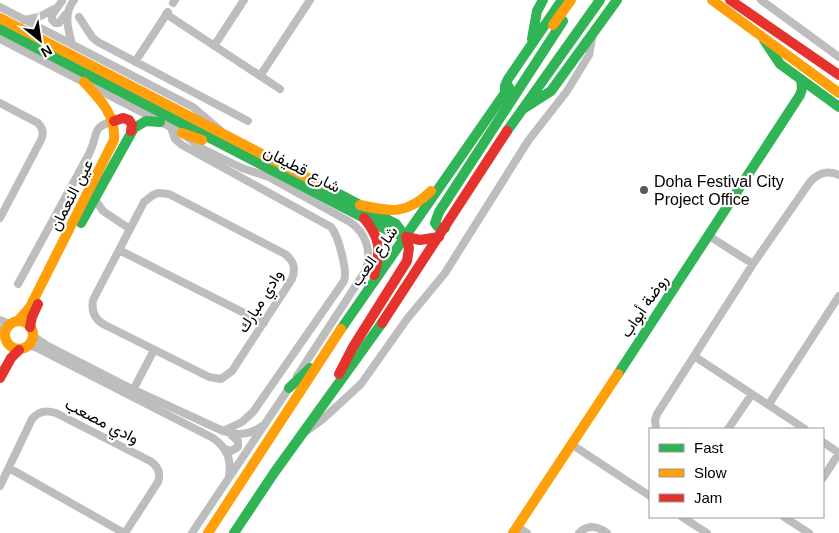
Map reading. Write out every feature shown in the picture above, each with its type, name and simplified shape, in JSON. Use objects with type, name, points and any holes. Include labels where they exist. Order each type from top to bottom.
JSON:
[{"type":"main road","points":[[529,48],[534,34],[537,11],[543,0]]},
{"type":"main road","points":[[504,94],[506,82],[562,0]]},
{"type":"main road","name":"شارع العب","points":[[208,533],[324,354],[571,0]]},
{"type":"main road","points":[[445,228],[438,227],[435,223],[439,212],[575,0]]},
{"type":"main road","points":[[234,533],[367,345],[520,111],[600,0]]},
{"type":"main road","points":[[520,111],[550,91],[617,0]]},
{"type":"main road","points":[[712,0],[839,93]]},
{"type":"main road","points":[[730,0],[839,75]]},
{"type":"main road","name":"شارع قطيفان","points":[[0,18],[396,224],[406,237]]},
{"type":"main road","name":"شارع قطيفان","points":[[0,29],[391,232],[406,237]]},
{"type":"main road","points":[[762,37],[777,61],[839,107]]},
{"type":"main road","name":"روضة أبواب","points":[[515,530],[800,95],[802,89],[801,80]]},
{"type":"main road","points":[[84,82],[104,104],[114,121],[123,118],[129,120],[132,125],[131,131]]},
{"type":"main road","points":[[800,95],[807,90],[815,90]]},
{"type":"main road","name":"عين النعمان","points":[[9,322],[30,307],[110,151],[116,134],[114,121]]},
{"type":"main road","points":[[131,131],[146,121],[160,122]]},
{"type":"main road","name":"عين النعمان","points":[[31,336],[35,310],[131,131]]},
{"type":"main road","points":[[182,133],[227,147]]},
{"type":"main road","points":[[360,205],[389,211],[401,211],[409,208],[422,200],[461,158]]},
{"type":"main road","points":[[364,218],[376,234],[380,248],[369,289]]},
{"type":"main road","points":[[334,390],[343,365],[407,261],[409,252],[406,237],[420,240],[439,237]]},
{"type":"main road","points":[[0,364],[6,352],[4,336],[9,322],[22,322],[31,336],[11,358],[0,378]]},
{"type":"main road","points":[[4,336],[11,347],[19,350]]},
{"type":"main road","points":[[289,388],[324,354]]},
{"type":"street","points":[[62,0],[52,15],[53,22],[57,24],[62,22],[74,0]]},
{"type":"street","points":[[24,20],[45,14],[62,0]]},
{"type":"street","points":[[214,46],[244,0]]},
{"type":"street","points":[[260,76],[310,0]]},
{"type":"street","points":[[761,0],[839,57]]},
{"type":"street","name":"شارع قطيفان","points":[[0,7],[193,107],[226,134]]},
{"type":"street","points":[[68,11],[67,24],[72,44]]},
{"type":"street","points":[[135,62],[167,13],[280,89]]},
{"type":"street","points":[[79,18],[95,40],[248,121]]},
{"type":"street","points":[[304,432],[324,419],[361,384],[407,319],[445,273],[528,141],[567,91],[589,55],[593,32]]},
{"type":"street","name":"شارع قطيفان","points":[[0,38],[182,133],[203,149],[242,168],[269,177],[353,224],[364,236],[368,249]]},
{"type":"street","points":[[118,68],[125,57]]},
{"type":"street","points":[[0,103],[38,123],[42,128],[43,134],[0,218]]},
{"type":"street","points":[[18,284],[89,154],[98,128],[101,124],[114,121]]},
{"type":"street","points":[[171,128],[175,140],[182,145],[331,227],[334,231],[346,272],[345,279],[250,416],[226,432]]},
{"type":"street","points":[[656,428],[655,420],[657,414],[753,264],[813,179],[825,173],[839,175]]},
{"type":"street","name":"وادي مبارك","points":[[158,193],[164,193],[285,254],[291,259],[295,272],[292,279],[232,371],[221,379],[208,377],[100,322],[93,312],[93,300],[130,228],[148,198],[158,193]]},
{"type":"street","points":[[94,198],[104,212],[130,228]]},
{"type":"street","points":[[87,212],[104,212]]},
{"type":"street","points":[[709,236],[753,264]]},
{"type":"street","name":"شارع العب","points":[[192,533],[364,272],[368,261],[368,249]]},
{"type":"street","points":[[119,250],[264,323]]},
{"type":"street","points":[[768,404],[839,296]]},
{"type":"street","points":[[31,336],[37,348],[132,392],[226,432],[238,441],[238,447],[231,451],[224,449]]},
{"type":"street","points":[[132,392],[154,350]]},
{"type":"street","points":[[694,356],[804,428]]},
{"type":"street","points":[[292,357],[304,365]]},
{"type":"street","points":[[132,392],[213,438],[224,449],[229,460],[229,477]]},
{"type":"street","points":[[729,428],[752,394]]},
{"type":"street","name":"وادي مصعب","points":[[0,486],[30,421],[39,412],[56,413],[150,461],[158,470],[160,478],[158,482],[125,533]]},
{"type":"street","points":[[226,432],[245,434],[265,423]]},
{"type":"street","points":[[824,443],[839,453],[824,476]]},
{"type":"street","points":[[571,444],[649,495]]},
{"type":"street","points":[[9,468],[125,533]]},
{"type":"street","points":[[684,518],[707,533]]},
{"type":"street","points":[[795,520],[809,533]]},
{"type":"street","points":[[579,533],[585,528],[594,527],[607,533]]},
{"type":"street","points":[[515,530],[527,533]]},
{"type":"traffic: fast","points":[[532,39],[537,11],[543,0]]},
{"type":"traffic: fast","points":[[505,94],[505,86],[508,79],[562,0]]},
{"type":"traffic: fast","points":[[507,131],[600,0]]},
{"type":"traffic: fast","points":[[523,109],[551,91],[617,0]]},
{"type":"traffic: fast","points":[[445,228],[438,227],[435,223],[439,212],[563,21]]},
{"type":"traffic: fast","points":[[0,29],[391,232],[406,237]]},
{"type":"traffic: fast","points":[[764,40],[780,64],[839,107]]},
{"type":"traffic: fast","points":[[618,374],[800,95],[802,89],[801,79]]},
{"type":"traffic: fast","points":[[341,329],[509,87]]},
{"type":"traffic: fast","points":[[81,223],[134,128],[146,121],[160,122]]},
{"type":"traffic: fast","points":[[320,184],[396,224],[406,237]]},
{"type":"traffic: fast","points":[[234,533],[274,473],[382,323]]},
{"type":"traffic: fast","points":[[289,388],[310,368]]},
{"type":"traffic: slow","points":[[553,25],[571,0]]},
{"type":"traffic: slow","points":[[712,0],[839,93]]},
{"type":"traffic: slow","points":[[0,18],[320,184]]},
{"type":"traffic: slow","points":[[18,321],[30,307],[114,140],[110,115],[101,101],[84,82]]},
{"type":"traffic: slow","points":[[182,133],[202,140]]},
{"type":"traffic: slow","points":[[360,205],[398,210],[414,204],[431,191]]},
{"type":"traffic: slow","points":[[19,321],[29,325],[33,335],[29,345],[19,349],[9,345],[5,335],[9,325],[19,321]]},
{"type":"traffic: slow","points":[[208,533],[341,329]]},
{"type":"traffic: slow","points":[[513,533],[618,374]]},
{"type":"traffic: jam","points":[[730,0],[839,75]]},
{"type":"traffic: jam","points":[[114,121],[123,118],[129,120],[132,125],[131,131]]},
{"type":"traffic: jam","points":[[382,323],[507,131]]},
{"type":"traffic: jam","points":[[364,218],[374,232],[378,245],[378,258],[374,275]]},
{"type":"traffic: jam","points":[[406,237],[420,240],[439,237]]},
{"type":"traffic: jam","points":[[339,374],[353,347],[407,261],[409,248],[406,237]]},
{"type":"traffic: jam","points":[[30,327],[38,304]]},
{"type":"traffic: jam","points":[[0,378],[11,358],[19,350]]},
{"type":"place","name":"Doha Festival City Project Office","points":[[644,190]]}]
